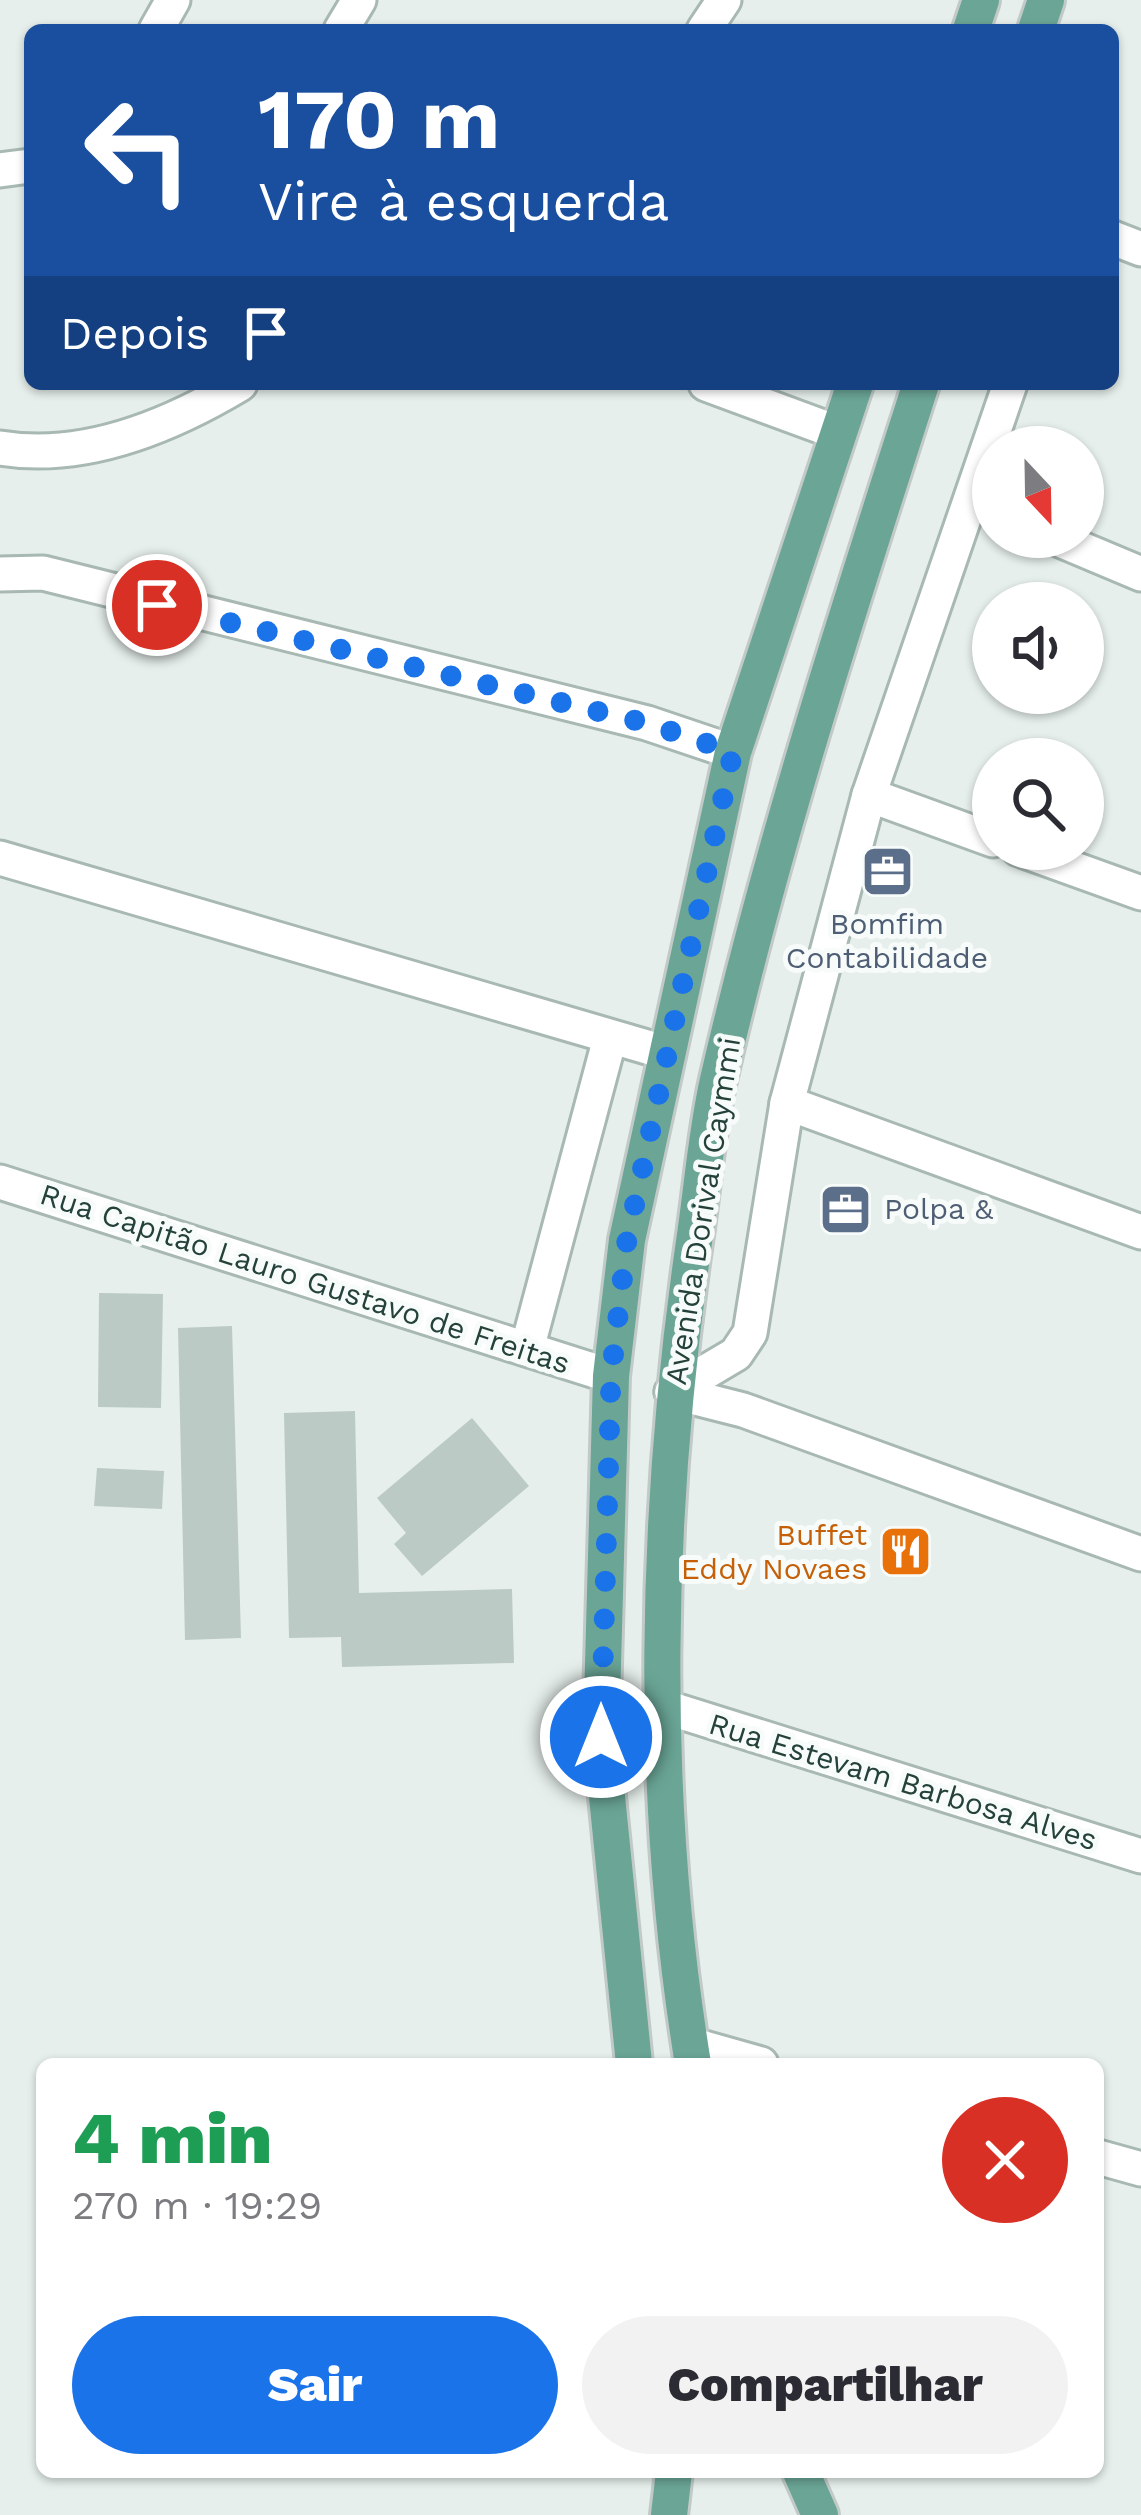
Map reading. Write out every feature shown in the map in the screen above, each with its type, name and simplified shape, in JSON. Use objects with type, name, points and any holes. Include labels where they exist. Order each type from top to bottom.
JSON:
[{"type":"main road","name":"Avenida Dorival Caymmi","points":[[633,2058],[601,1737],[611,1376],[627,1240],[664,1052],[733,752],[853,390]]},
{"type":"main road","name":"Avenida Dorival Caymmi","points":[[691,2054],[669,1858],[665,1708],[672,1391],[717,1084],[794,790],[919,390]]},
{"type":"main road","points":[[669,2515],[673,2478]]},
{"type":"main road","points":[[803,2478],[820,2515]]},
{"type":"street","points":[[0,448],[64,450],[145,431],[191,413],[230,390]]},
{"type":"street","points":[[722,390],[839,433]]},
{"type":"street","points":[[1000,426],[1009,390]]},
{"type":"street","points":[[672,1391],[736,1354],[750,1334],[788,1103],[869,795],[972,532]]},
{"type":"street","points":[[1103,558],[1141,574]]},
{"type":"street","points":[[0,574],[43,574],[646,723],[733,752]]},
{"type":"street","points":[[869,795],[972,832]]},
{"type":"street","points":[[0,857],[664,1052]]},
{"type":"street","points":[[1077,870],[1141,893]]},
{"type":"street","points":[[527,1348],[610,1038]]},
{"type":"street","points":[[788,1103],[1141,1232]]},
{"type":"street","name":"Rua Capitão Lauro Gustavo de Freitas","points":[[0,1182],[611,1376]]},
{"type":"street","points":[[672,1391],[743,1410],[1141,1554]]},
{"type":"street","name":"Rua Estevam Barbosa Alves","points":[[665,1708],[1141,1856]]},
{"type":"street","points":[[1104,2159],[1141,2169]]},
{"type":"building","points":[[99,1293],[163,1294],[161,1408],[98,1407]]},
{"type":"building","points":[[232,1326],[241,1638],[185,1640],[178,1328]]},
{"type":"building","points":[[355,1411],[359,1593],[512,1589],[514,1663],[342,1667],[341,1637],[289,1638],[284,1413]]},
{"type":"building","points":[[472,1418],[529,1486],[422,1576],[394,1544],[406,1533],[377,1498]]},
{"type":"building","points":[[97,1468],[164,1471],[162,1509],[94,1506]]},
{"type":"place","name":"Bomfim Contabilidade","points":[[887,872]]},
{"type":"place","name":"Polpa &","points":[[845,1209]]},
{"type":"place","name":"Buffet Eddy Novaes","points":[[906,1552]]},
{"type":"route","points":[[157,605],[646,723],[733,752],[664,1052],[627,1240],[611,1376],[602,1560],[601,1737]]}]
